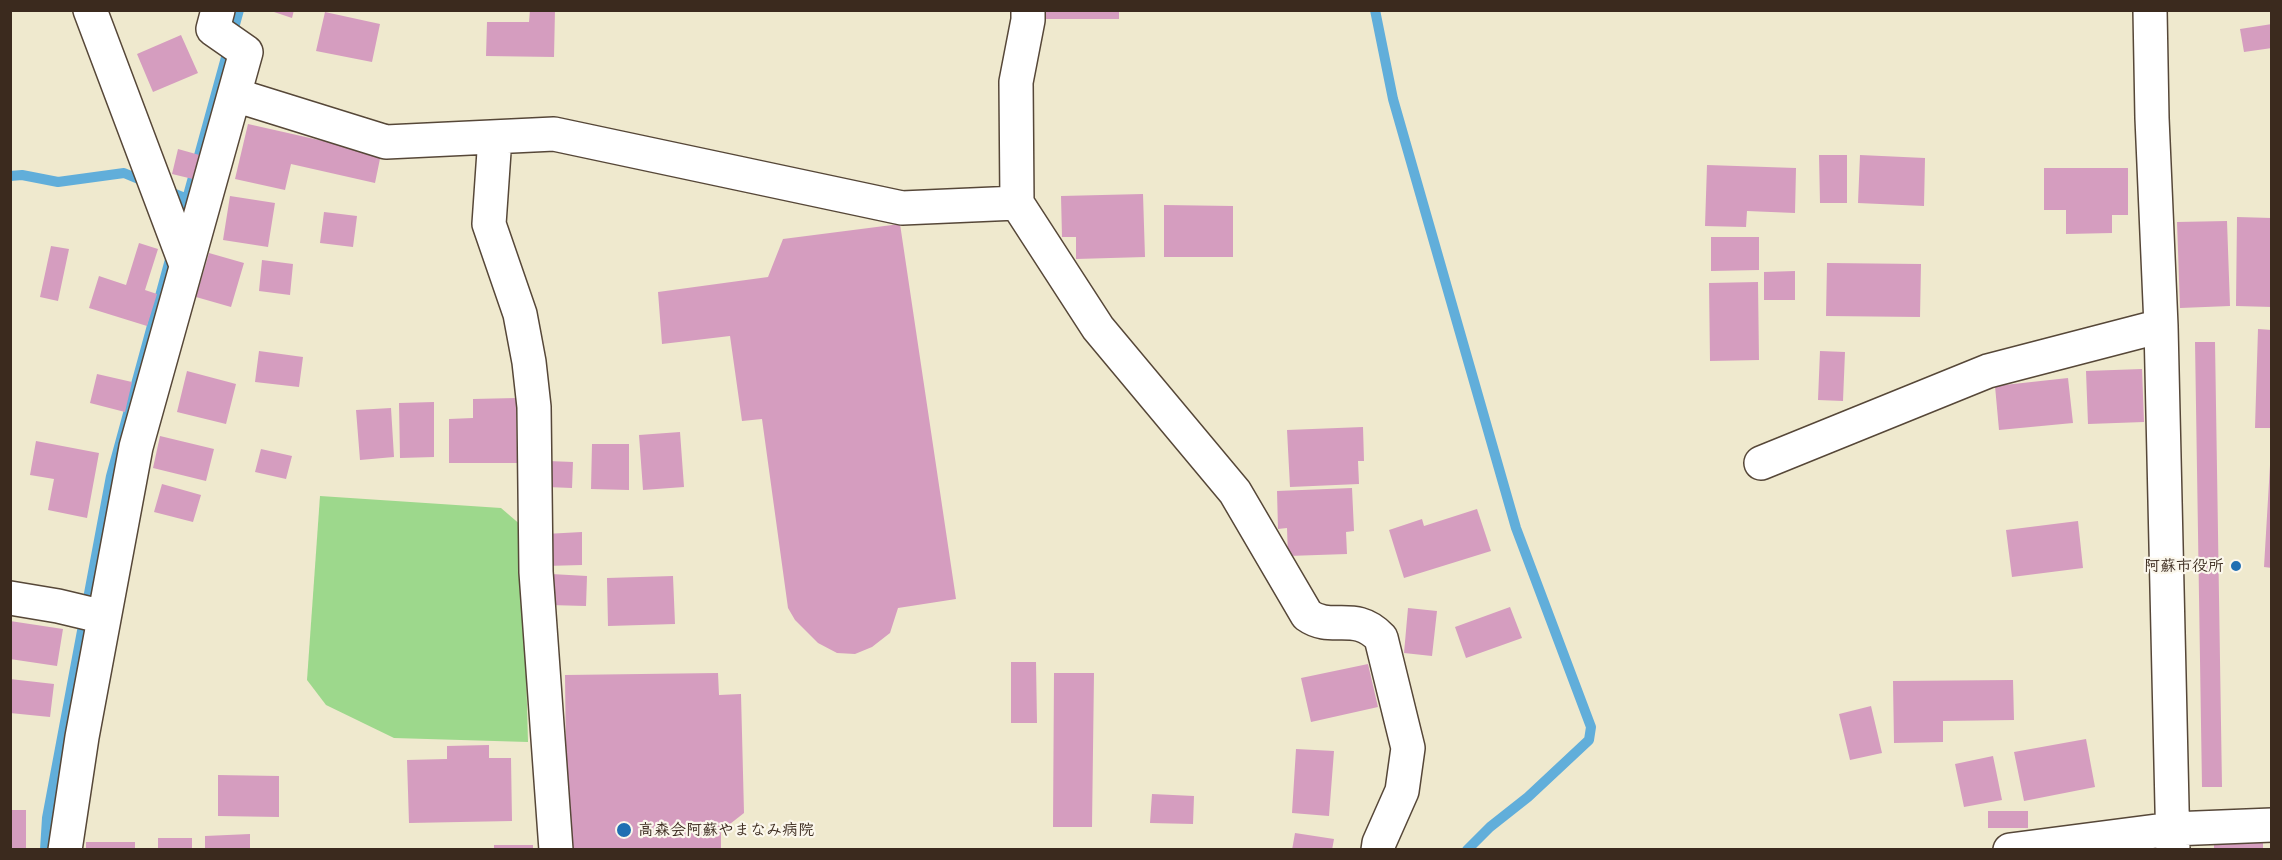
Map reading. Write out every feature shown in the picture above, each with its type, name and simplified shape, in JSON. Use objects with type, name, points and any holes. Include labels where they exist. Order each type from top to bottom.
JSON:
[{"type":"street","points":[[90,10],[186,265]]},
{"type":"street","points":[[65,848],[82,737],[136,447],[246,52],[213,29],[218,10]]},
{"type":"street","points":[[1028,10],[1016,82],[1017,203],[1098,328],[1235,492],[1306,615],[1317,622],[1356,622],[1374,630],[1381,638],[1407,748],[1402,791],[1378,849]]},
{"type":"street","points":[[2150,10],[2161,326],[2172,839]]},
{"type":"street","points":[[235,95],[386,142],[554,134],[902,208],[1017,203]]},
{"type":"street","points":[[495,137],[489,224],[520,314],[534,407],[536,572],[555,849]]},
{"type":"street","points":[[1761,463],[1988,371],[2161,326]]},
{"type":"street","points":[[10,598],[104,617]]},
{"type":"street","points":[[2010,849],[2172,839],[2271,825]]},
{"type":"green space","points":[[320,496],[501,508],[522,526],[528,742],[394,738],[326,705],[307,680]]},
{"type":"building","points":[[268,10],[294,10],[292,18]]},
{"type":"building","points":[[530,10],[555,10],[554,57],[486,56],[487,22],[529,22]]},
{"type":"building","points":[[1038,10],[1119,10],[1119,19],[1038,19]]},
{"type":"building","points":[[325,12],[380,24],[372,62],[316,51]]},
{"type":"building","points":[[2272,24],[2272,48],[2244,52],[2240,29]]},
{"type":"building","points":[[181,35],[198,73],[153,92],[137,54]]},
{"type":"building","points":[[248,124],[381,154],[375,183],[291,164],[285,190],[235,179]]},
{"type":"building","points":[[178,149],[203,156],[197,180],[172,174]]},
{"type":"building","points":[[1819,155],[1847,155],[1847,203],[1820,203]]},
{"type":"building","points":[[1860,155],[1925,158],[1924,206],[1858,203]]},
{"type":"building","points":[[1707,165],[1796,168],[1795,213],[1747,211],[1746,227],[1705,226]]},
{"type":"building","points":[[2044,168],[2128,168],[2128,215],[2112,215],[2112,233],[2066,234],[2066,210],[2044,210]]},
{"type":"building","points":[[1143,194],[1145,257],[1076,259],[1076,237],[1062,237],[1061,196]]},
{"type":"building","points":[[230,196],[275,203],[268,247],[223,240]]},
{"type":"building","points":[[1164,205],[1233,206],[1233,257],[1164,257]]},
{"type":"building","points":[[324,212],[357,216],[353,247],[320,243]]},
{"type":"building","points":[[2237,217],[2272,218],[2272,307],[2236,306]]},
{"type":"building","points":[[2227,221],[2230,306],[2180,308],[2177,222]]},
{"type":"building","points":[[900,224],[956,599],[898,608],[890,633],[872,647],[855,654],[837,653],[818,643],[795,620],[788,608],[762,419],[742,421],[730,336],[662,344],[658,292],[768,277],[783,239]]},
{"type":"building","points":[[1711,237],[1759,237],[1759,270],[1711,271]]},
{"type":"building","points":[[139,243],[158,249],[145,290],[157,294],[147,326],[89,308],[99,276],[126,285]]},
{"type":"building","points":[[51,246],[69,249],[58,301],[40,297]]},
{"type":"building","points":[[209,253],[244,263],[231,307],[196,297]]},
{"type":"building","points":[[262,260],[293,264],[290,295],[259,291]]},
{"type":"building","points":[[1827,263],[1921,264],[1920,317],[1826,316]]},
{"type":"building","points":[[1795,271],[1795,300],[1764,300],[1764,272]]},
{"type":"building","points":[[1758,282],[1759,360],[1710,361],[1709,283]]},
{"type":"building","points":[[2258,329],[2272,330],[2272,428],[2255,428]]},
{"type":"building","points":[[2195,342],[2215,342],[2222,787],[2202,787]]},
{"type":"building","points":[[259,351],[303,357],[299,387],[255,382]]},
{"type":"building","points":[[1820,351],[1845,352],[1843,401],[1818,400]]},
{"type":"building","points":[[2142,369],[2144,422],[2088,424],[2086,371]]},
{"type":"building","points":[[187,371],[236,384],[226,424],[177,412]]},
{"type":"building","points":[[97,374],[132,382],[125,412],[90,403]]},
{"type":"building","points":[[2068,378],[2073,423],[1999,430],[1995,386]]},
{"type":"building","points":[[516,398],[517,463],[449,463],[449,419],[473,418],[473,399]]},
{"type":"building","points":[[434,402],[434,457],[400,458],[399,403]]},
{"type":"building","points":[[391,408],[394,457],[360,460],[356,410]]},
{"type":"building","points":[[1363,427],[1364,461],[1358,461],[1359,484],[1290,487],[1287,430]]},
{"type":"building","points":[[680,432],[684,487],[643,490],[639,435]]},
{"type":"building","points":[[160,436],[214,449],[206,481],[153,468]]},
{"type":"building","points":[[36,441],[99,453],[87,518],[48,510],[54,479],[30,475]]},
{"type":"building","points":[[592,444],[629,444],[629,490],[591,489]]},
{"type":"building","points":[[261,449],[292,456],[286,479],[255,472]]},
{"type":"building","points":[[548,461],[573,462],[572,488],[547,487]]},
{"type":"building","points":[[2270,465],[2272,465],[2272,568],[2264,567]]},
{"type":"building","points":[[162,484],[201,495],[193,522],[154,512]]},
{"type":"building","points":[[1352,488],[1354,531],[1346,532],[1347,554],[1288,556],[1287,528],[1278,529],[1277,491]]},
{"type":"building","points":[[1477,509],[1491,551],[1404,578],[1389,530],[1422,519],[1424,526]]},
{"type":"building","points":[[2078,521],[2083,568],[2012,577],[2006,530]]},
{"type":"building","points":[[582,532],[582,565],[545,566],[545,534]]},
{"type":"building","points":[[551,574],[587,576],[586,606],[549,605]]},
{"type":"building","points":[[673,576],[675,624],[608,626],[607,578]]},
{"type":"building","points":[[1510,607],[1522,638],[1466,658],[1455,627]]},
{"type":"building","points":[[1408,608],[1437,611],[1432,656],[1404,653]]},
{"type":"building","points":[[10,621],[63,629],[57,666],[10,659]]},
{"type":"building","points":[[1011,662],[1036,662],[1037,723],[1011,723]]},
{"type":"building","points":[[1368,664],[1378,707],[1311,722],[1301,678]]},
{"type":"building","points":[[718,673],[719,695],[741,694],[744,813],[721,831],[721,850],[567,850],[565,675]]},
{"type":"building","points":[[1054,673],[1094,673],[1092,827],[1053,827]]},
{"type":"building","points":[[10,679],[54,684],[50,717],[10,713]]},
{"type":"building","points":[[2013,680],[2014,720],[1943,721],[1943,742],[1894,743],[1893,681]]},
{"type":"building","points":[[1871,706],[1882,753],[1850,760],[1839,714]]},
{"type":"building","points":[[2086,739],[2095,787],[2024,801],[2014,752]]},
{"type":"building","points":[[489,745],[489,758],[511,758],[512,821],[409,823],[407,760],[447,759],[447,746]]},
{"type":"building","points":[[1296,749],[1334,751],[1329,816],[1292,813]]},
{"type":"building","points":[[1993,756],[2002,800],[1964,807],[1955,764]]},
{"type":"building","points":[[218,775],[279,776],[279,817],[218,816]]},
{"type":"building","points":[[1152,794],[1194,796],[1193,824],[1150,823]]},
{"type":"building","points":[[10,810],[26,810],[26,850],[10,850]]},
{"type":"building","points":[[1988,811],[2028,811],[2028,828],[1988,828]]},
{"type":"building","points":[[1295,833],[1334,839],[1332,850],[1292,850]]},
{"type":"building","points":[[250,834],[250,850],[205,850],[205,836]]},
{"type":"building","points":[[158,838],[192,838],[192,850],[158,850]]},
{"type":"building","points":[[86,842],[135,842],[135,850],[86,850]]},
{"type":"building","points":[[2214,843],[2263,843],[2263,850],[2214,850]]},
{"type":"building","points":[[494,845],[533,845],[533,850],[494,850]]},
{"type":"waterway","points":[[165,190],[187,199],[239,10]]},
{"type":"waterway","points":[[1375,10],[1393,99],[1516,528],[1591,727],[1589,740],[1467,850]]},
{"type":"waterway","points":[[10,176],[22,175],[58,182],[124,173],[148,183]]},
{"type":"waterway","points":[[179,225],[187,199]]},
{"type":"waterway","points":[[45,850],[47,818],[111,476],[172,252]]},
{"type":"place","name":"阿蘇市役所","points":[[2236,566]]},
{"type":"place","name":"高森会阿蘇やまなみ病院","points":[[624,830]]}]
